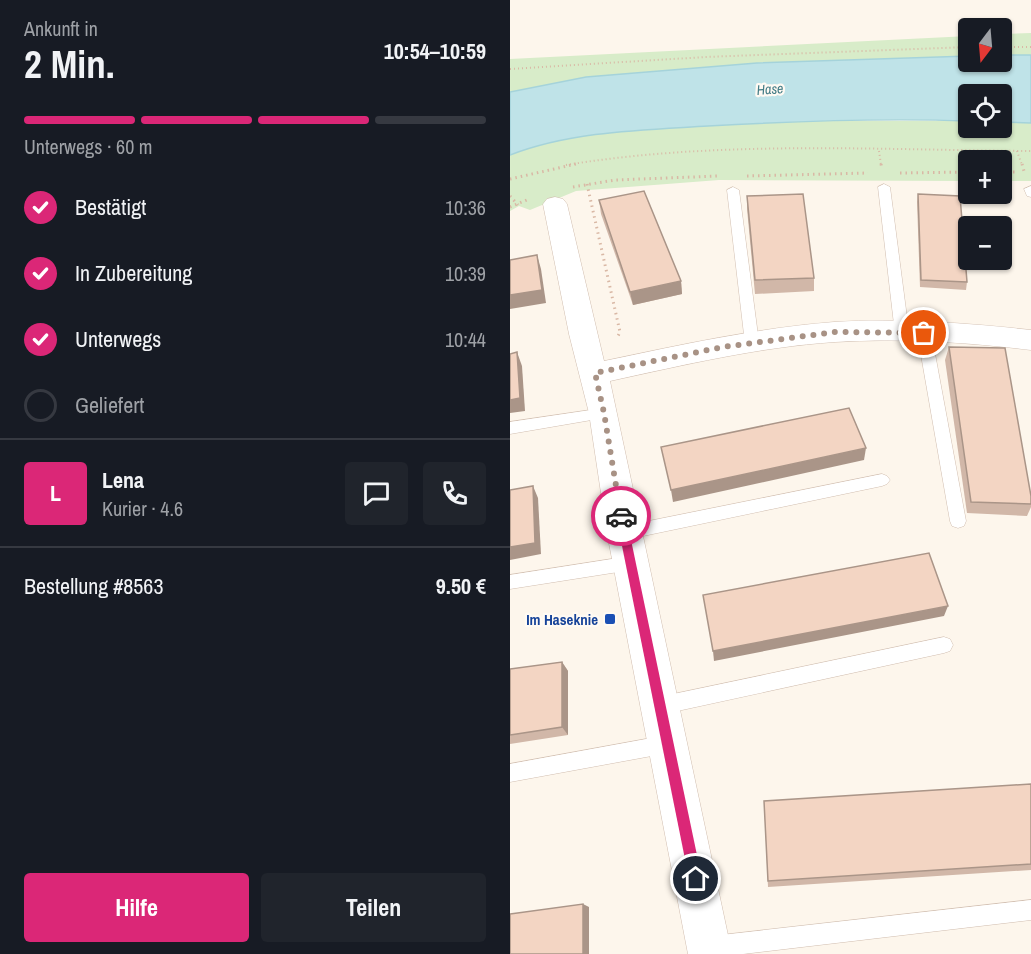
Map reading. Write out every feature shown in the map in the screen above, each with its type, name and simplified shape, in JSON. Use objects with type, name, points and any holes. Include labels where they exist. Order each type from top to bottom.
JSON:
[{"type":"street","points":[[562,196],[583,334],[604,413],[627,548],[710,950]]},
{"type":"street","points":[[595,373],[752,343],[835,332],[973,333],[1031,340]]},
{"type":"lane","points":[[884,187],[913,333],[958,521]]},
{"type":"lane","points":[[733,190],[752,343]]},
{"type":"lane","points":[[510,428],[604,413]]},
{"type":"lane","points":[[510,582],[627,548],[882,480]]},
{"type":"lane","points":[[659,706],[944,645]]},
{"type":"lane","points":[[510,773],[668,744]]},
{"type":"lane","points":[[710,950],[1031,910]]},
{"type":"path","points":[[510,69],[705,57],[958,47]]},
{"type":"path","points":[[1012,47],[1031,47]]},
{"type":"path","points":[[510,179],[539,170],[613,159],[729,150],[1031,152]]},
{"type":"path","points":[[1017,151],[1024,172]]},
{"type":"path","points":[[893,173],[958,172]]},
{"type":"path","points":[[742,176],[872,173]]},
{"type":"path","points":[[562,196],[615,180],[720,176]]},
{"type":"path","points":[[510,196],[516,205]]},
{"type":"green space","points":[[1031,33],[1031,55],[1012,55],[1012,34]]},
{"type":"green space","points":[[958,37],[958,56],[757,63],[586,77],[510,92],[510,59]]},
{"type":"green space","points":[[791,121],[958,121],[958,138],[1012,138],[1012,122],[1031,123],[1031,181],[1012,181],[1012,150],[958,150],[958,181],[719,180],[576,191],[530,210],[519,206],[510,211],[510,155],[576,137],[685,126]]},
{"type":"water","name":"Hase","points":[[1012,55],[1031,55],[1031,123],[1012,122],[1012,84],[958,84],[958,121],[806,121],[633,131],[583,136],[510,155],[510,92],[586,77],[757,63],[958,56],[958,72],[1012,72]]},
{"type":"building","points":[[644,191],[681,281],[630,292],[599,200]]},
{"type":"building","points":[[803,194],[814,278],[755,280],[747,196]]},
{"type":"building","points":[[918,194],[958,196],[962,216],[958,216],[958,270],[966,270],[967,282],[921,280]]},
{"type":"building","points":[[537,255],[542,290],[510,295],[510,260]]},
{"type":"building","points":[[949,347],[1005,348],[1031,504],[971,502]]},
{"type":"building","points":[[517,352],[520,398],[510,400],[510,354]]},
{"type":"building","points":[[849,408],[866,448],[671,490],[661,447]]},
{"type":"building","points":[[533,486],[535,543],[510,547],[510,490]]},
{"type":"building","points":[[929,553],[948,606],[713,651],[703,595]]},
{"type":"building","points":[[562,662],[562,727],[510,735],[510,669]]},
{"type":"building","points":[[1031,784],[1031,864],[768,881],[764,801]]},
{"type":"building","points":[[583,904],[583,954],[510,954],[510,914]]},
{"type":"way so far","points":[[621,516],[595,373],[723,347],[835,332],[924,333]]},
{"type":"place","name":"Im Haseknie","points":[[610,619]]},
{"type":"route","points":[[621,516],[696,879]]}]
